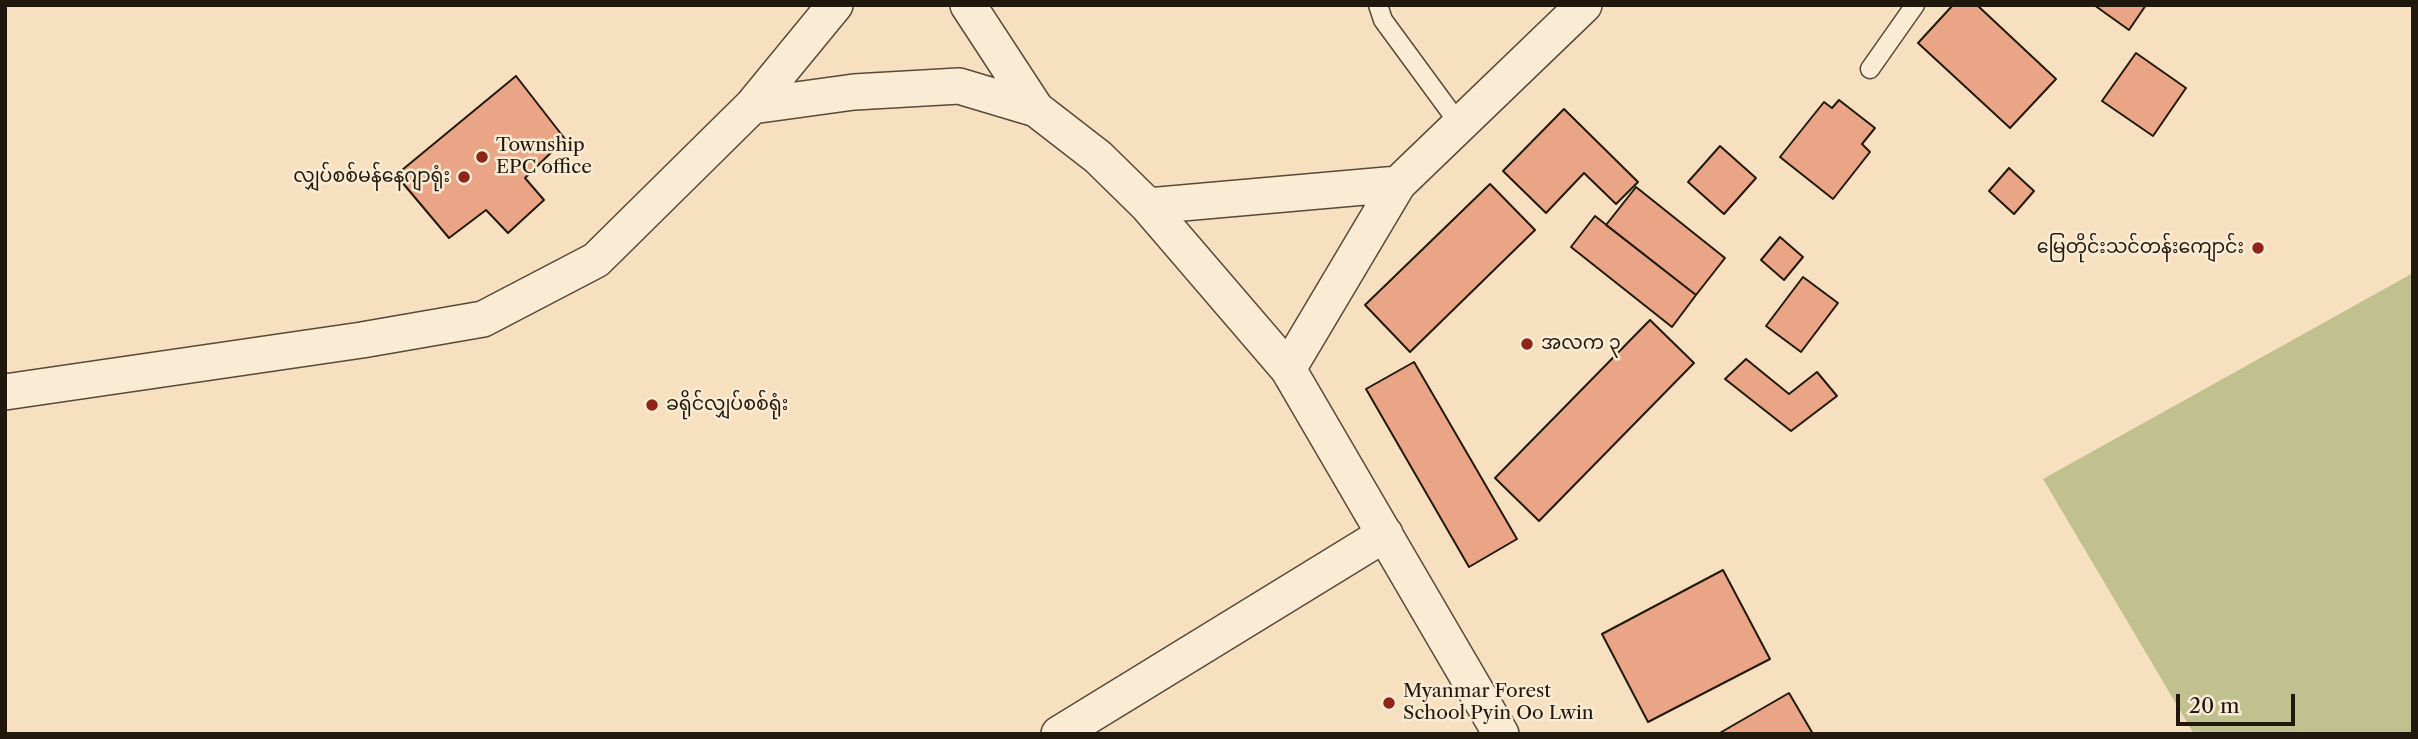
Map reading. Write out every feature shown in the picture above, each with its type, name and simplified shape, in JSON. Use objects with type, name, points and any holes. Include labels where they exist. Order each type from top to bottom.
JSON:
[{"type":"street","points":[[5,392],[362,340],[483,319],[596,260],[752,106],[835,5]]},
{"type":"street","points":[[968,5],[1036,109],[1098,156],[1147,206],[1288,369],[1501,734]]},
{"type":"street","points":[[1288,369],[1398,184],[1584,5]]},
{"type":"street","points":[[752,106],[854,92],[959,86],[1036,109]]},
{"type":"street","points":[[1147,206],[1398,184]]},
{"type":"street","points":[[1059,734],[1385,534]]},
{"type":"lane","points":[[1378,5],[1383,20],[1460,125]]},
{"type":"lane","points":[[1870,69],[1915,5]]},
{"type":"green space","points":[[2413,273],[2413,734],[2194,734],[2043,479]]},
{"type":"building","points":[[1953,5],[1977,5],[2056,79],[2010,128],[1918,43]]},
{"type":"building","points":[[2094,5],[2146,5],[2129,30]]},
{"type":"building","points":[[2136,53],[2186,88],[2153,136],[2102,101]]},
{"type":"building","name":"Township EPC office","points":[[516,76],[565,139],[525,178],[544,200],[508,233],[486,210],[449,238],[396,175]]},
{"type":"building","points":[[1839,100],[1875,128],[1862,144],[1870,152],[1833,199],[1780,157],[1824,102],[1832,108]]},
{"type":"building","points":[[1564,109],[1638,182],[1616,204],[1584,173],[1546,213],[1503,171]]},
{"type":"building","points":[[1720,146],[1756,178],[1724,214],[1688,182]]},
{"type":"building","points":[[2009,168],[2034,191],[2014,214],[1989,191]]},
{"type":"building","points":[[1490,184],[1535,230],[1410,352],[1365,305]]},
{"type":"building","points":[[1636,187],[1725,258],[1696,295],[1606,225]]},
{"type":"building","points":[[1595,216],[1696,295],[1672,327],[1571,247]]},
{"type":"building","points":[[1780,237],[1803,257],[1784,280],[1761,260]]},
{"type":"building","points":[[1803,277],[1838,303],[1801,352],[1766,326]]},
{"type":"building","points":[[1650,320],[1694,363],[1539,521],[1495,478]]},
{"type":"building","points":[[1746,359],[1789,394],[1817,372],[1837,396],[1791,431],[1725,379]]},
{"type":"building","points":[[1414,362],[1517,539],[1469,567],[1366,389]]},
{"type":"building","points":[[1723,570],[1770,659],[1648,722],[1602,634]]},
{"type":"building","points":[[1789,693],[1813,734],[1718,734]]},
{"type":"place","name":"Township EPC office","points":[[482,157]]},
{"type":"place","name":"လျှပ်စစ်မန်နေဂျာရုံး","points":[[464,177]]},
{"type":"place","name":"မြေတိုင်းသင်တန်းကျောင်း","points":[[2258,248]]},
{"type":"place","name":"အလက ၃","points":[[1527,344]]},
{"type":"place","name":"ခရိုင်လျှပ်စစ်ရုံး","points":[[652,405]]},
{"type":"place","name":"Myanmar Forest School Pyin Oo Lwin","points":[[1389,703]]}]
